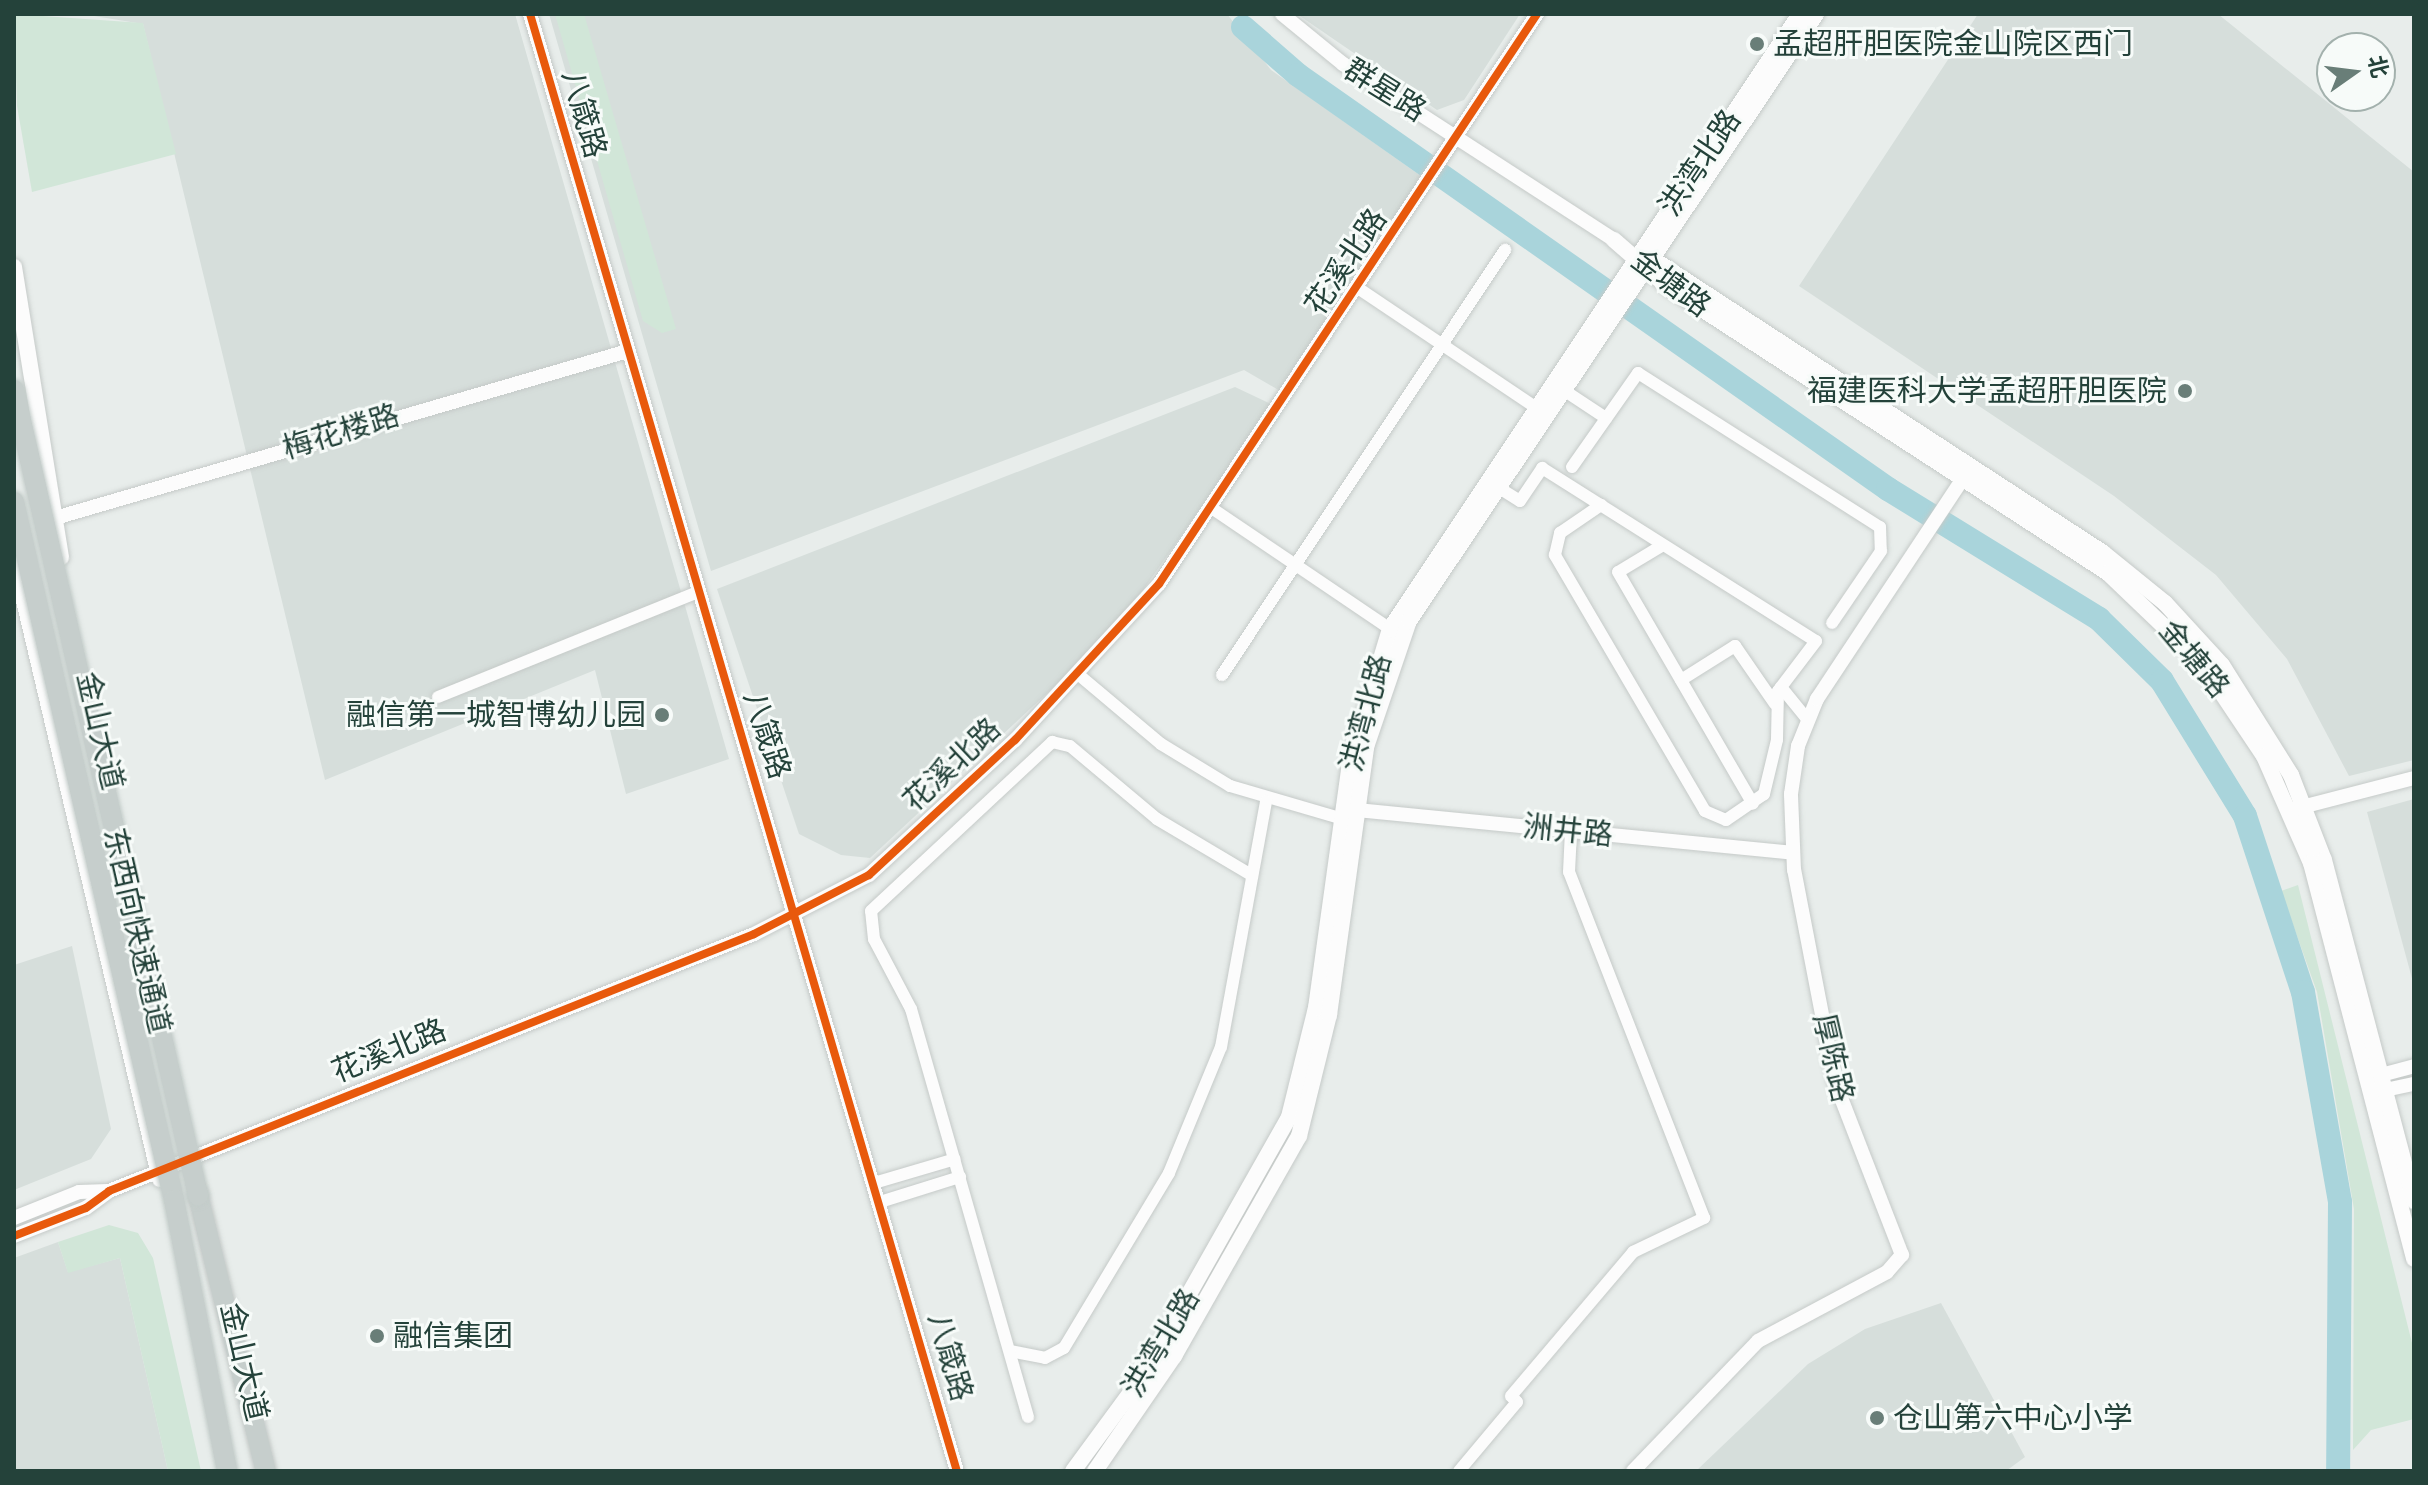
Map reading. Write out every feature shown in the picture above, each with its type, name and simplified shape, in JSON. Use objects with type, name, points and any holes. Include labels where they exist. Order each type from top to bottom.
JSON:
[{"type":"highway","name":"东西向快速通道","points":[[14,390],[268,1471]]},
{"type":"highway","name":"东西向快速通道","points":[[14,502],[174,1200],[228,1471]]},
{"type":"main road","name":"洪湾北路","points":[[1073,1471],[1142,1377],[1281,1136],[1310,1045],[1363,705],[1390,629],[1532,405],[1620,291],[1800,14]]},
{"type":"main road","name":"洪湾北路","points":[[1642,257],[1816,14]]},
{"type":"main road","name":"金塘路","points":[[1614,240],[2138,579],[2222,665],[2298,808],[2383,1083],[2414,1201]]},
{"type":"main road","name":"金塘路","points":[[1642,257],[1668,287],[2108,573],[2173,630],[2242,719],[2298,808],[2414,1259]]},
{"type":"main road","name":"金山大道","points":[[14,267],[55,518],[268,1471]]},
{"type":"main road","name":"洪湾北路","points":[[1095,1471],[1174,1356],[1299,1136],[1329,1015],[1348,812],[1370,729],[1397,648],[1496,486],[1562,389],[1609,307]]},
{"type":"main road","name":"金山大道","points":[[14,558],[228,1471]]},
{"type":"street","name":"八箴路","points":[[530,14],[698,592],[798,915],[957,1471]]},
{"type":"street","name":"群星路","points":[[1282,14],[1343,64],[1459,136],[1614,240]]},
{"type":"street","name":"花溪北路","points":[[109,1191],[798,915],[857,884],[971,781],[1079,675],[1159,584],[1439,167],[1537,14]]},
{"type":"street","points":[[1222,675],[1505,250]]},
{"type":"street","points":[[1358,288],[1532,405]]},
{"type":"street","name":"梅花楼路","points":[[55,518],[628,351]]},
{"type":"street","points":[[1572,467],[1638,373],[1877,523],[1881,551],[1832,623]]},
{"type":"street","points":[[1562,389],[1606,418]]},
{"type":"street","points":[[1496,486],[1520,501],[1542,468],[1601,505],[1663,545],[1816,641],[1781,687],[1775,704],[1777,740],[1767,788],[1753,804],[1721,822],[1709,817],[1555,555],[1556,537],[1601,505]]},
{"type":"street","name":"厚陈路","points":[[1633,1471],[1758,1341],[1887,1272],[1902,1255],[1839,1096],[1792,853],[1794,771],[1807,719],[1963,478]]},
{"type":"street","points":[[1210,507],[1390,629]]},
{"type":"street","points":[[1663,545],[1618,572],[1753,804]]},
{"type":"street","points":[[438,697],[698,592]]},
{"type":"street","points":[[1681,680],[1735,646],[1775,704]]},
{"type":"street","points":[[1079,675],[1173,753],[1266,801],[1348,812]]},
{"type":"street","points":[[1781,687],[1807,719]]},
{"type":"street","points":[[1028,1417],[907,997],[870,918],[882,895],[1041,747],[1064,743],[1157,819],[1248,873]]},
{"type":"street","points":[[2298,808],[2414,778]]},
{"type":"street","points":[[971,781],[987,797]]},
{"type":"street","points":[[956,794],[972,811]]},
{"type":"street","points":[[1010,1351],[1045,1358],[1064,1348],[1169,1173],[1221,1047],[1248,873],[1266,801]]},
{"type":"street","name":"洲井路","points":[[1348,812],[1792,853]]},
{"type":"street","points":[[1459,1471],[1517,1402],[1511,1396],[1633,1252],[1704,1218],[1569,872],[1571,831]]},
{"type":"street","points":[[2383,1083],[2414,1066]]},
{"type":"street","points":[[2383,1083],[2414,1084]]},
{"type":"street","points":[[874,1183],[955,1159]]},
{"type":"street","points":[[880,1202],[960,1177]]},
{"type":"street","points":[[14,1218],[79,1192],[109,1191]]},
{"type":"street","points":[[14,1236],[109,1191]]},
{"type":"shaded area","points":[[82,14],[515,14],[729,759],[626,794],[595,670],[325,780],[143,24]]},
{"type":"shaded area","points":[[549,14],[1227,14],[1271,70],[1421,176],[1282,392],[1244,370],[711,571]]},
{"type":"shaded area","points":[[1297,14],[1520,14],[1464,100],[1437,110]]},
{"type":"shaded area","name":"福建医科大学孟超肝胆医院","points":[[1978,14],[2218,14],[2316,93],[2316,112],[2340,112],[2414,172],[2414,760],[2349,776],[2287,659],[2216,575],[2114,496],[1799,286]]},
{"type":"shaded area","points":[[1235,387],[1273,405],[1143,590],[1073,669],[870,858],[841,855],[799,834],[717,589]]},
{"type":"shaded area","points":[[2414,799],[2414,986],[2367,812]]},
{"type":"shaded area","points":[[72,946],[111,1129],[91,1159],[14,1190],[14,965]]},
{"type":"shaded area","points":[[58,1242],[68,1272],[120,1258],[168,1471],[14,1471],[14,1258]]},
{"type":"shaded area","name":"仓山第六中心小学","points":[[1941,1303],[2025,1457],[2006,1471],[1696,1471],[1808,1364],[1865,1329]]},
{"type":"green space","points":[[14,14],[143,23],[176,154],[32,192],[17,106]]},
{"type":"green space","points":[[555,14],[584,14],[676,329],[662,333],[643,321]]},
{"type":"green space","points":[[2298,885],[2414,1351],[2414,1419],[2371,1430],[2353,1450],[2354,1209],[2317,992],[2281,891]]},
{"type":"green space","points":[[109,1225],[138,1233],[153,1258],[201,1471],[168,1471],[120,1258],[68,1273],[58,1242]]},
{"type":"waterway","points":[[1243,27],[1298,75],[1888,489],[2099,619],[2162,681],[2245,816],[2303,992],[2340,1202],[2338,1471]]},
{"type":"cycle path","points":[[530,14],[957,1471]]},
{"type":"cycle path","points":[[14,1236],[86,1208],[109,1191],[754,934],[869,875],[1015,740],[1159,584],[1537,14]]},
{"type":"place","name":"孟超肝胆医院金山院区西门","points":[[1757,44]]},
{"type":"place","name":"福建医科大学孟超肝胆医院","points":[[2185,391]]},
{"type":"place","name":"融信第一城智博幼儿园","points":[[662,715]]},
{"type":"place","name":"融信集团","points":[[377,1336]]},
{"type":"place","name":"仓山第六中心小学","points":[[1877,1418]]}]
